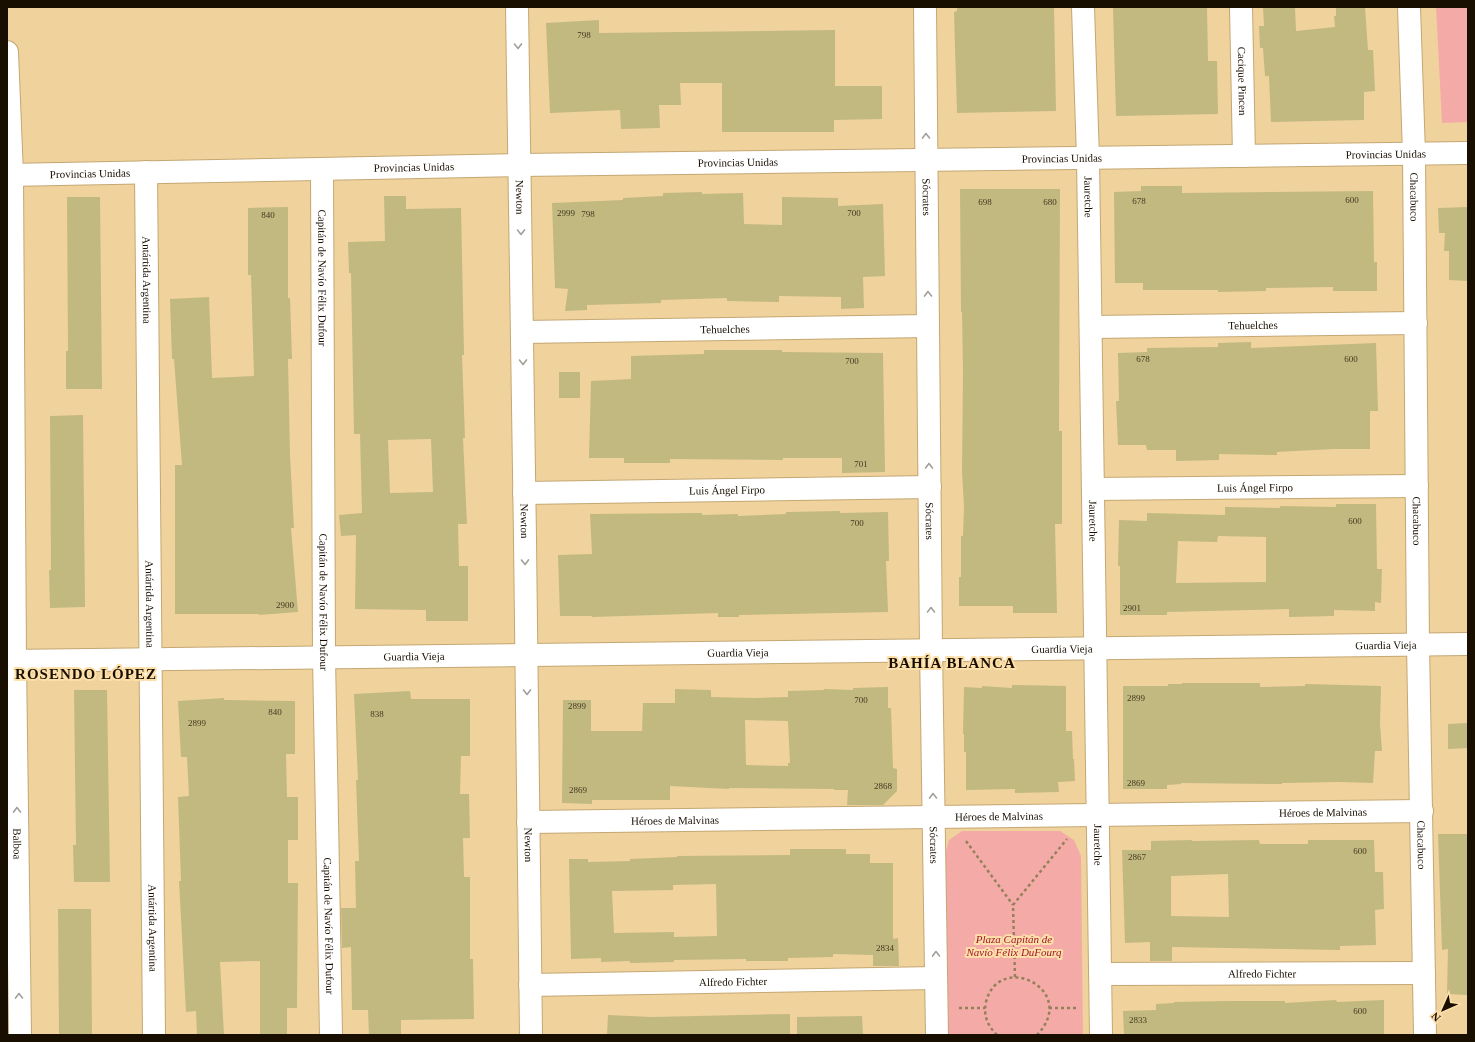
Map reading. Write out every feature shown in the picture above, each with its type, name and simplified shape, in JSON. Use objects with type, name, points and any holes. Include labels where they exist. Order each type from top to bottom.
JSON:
[{"type":"street","name":"Newton","points":[[517,7],[531,1035]]},
{"type":"street","name":"Sócrates","points":[[925,7],[931,649],[941,817],[936,978],[937,1035]]},
{"type":"street","name":"Jauretche","points":[[1083,7],[1088,158],[1095,648],[1092,815],[1100,974],[1101,1035]]},
{"type":"street","name":"Cacique Pincen","points":[[1241,7],[1244,156]]},
{"type":"street","name":"Chacabuco","points":[[1409,7],[1414,154],[1418,644],[1422,811],[1424,1035]]},
{"type":"street","name":"Balboa","points":[[7,52],[9,175],[12,865],[20,1035]]},
{"type":"street","name":"Provincias Unidas","points":[[9,175],[520,165],[1468,153]]},
{"type":"street","name":"Capitán de Navío Félix Dufour","points":[[322,169],[324,657],[331,1035]]},
{"type":"street","name":"Antártida Argentina","points":[[146,172],[154,1035]]},
{"type":"street","name":"Tehuelches","points":[[1090,327],[1416,323]]},
{"type":"street","name":"Tehuelches","points":[[522,332],[928,326]]},
{"type":"street","name":"Luis Ángel Firpo","points":[[1093,489],[1417,486]]},
{"type":"street","name":"Luis Ángel Firpo","points":[[524,493],[930,488]]},
{"type":"street","name":"Guardia Vieja","points":[[11,661],[931,649],[1468,644]]},
{"type":"street","name":"Héroes de Malvinas","points":[[528,822],[1422,811]]},
{"type":"street","name":"Alfredo Fichter","points":[[1100,974],[1424,973]]},
{"type":"street","name":"Alfredo Fichter","points":[[530,985],[936,978]]},
{"type":"path","points":[[1013,905],[1092,815]]},
{"type":"path","points":[[941,817],[1013,905],[1015,978]]},
{"type":"path","points":[[997,1035],[986,1019],[985,1008],[987,997],[993,988],[1002,981],[1015,978],[1023,978],[1034,982],[1042,989],[1047,998],[1050,1008],[1048,1018],[1044,1028],[1037,1035]]},
{"type":"green space","points":[[1436,7],[1468,7],[1468,122],[1442,123]]},
{"type":"green space","name":"Plaza Capitán de Navío Félix DuFourq","points":[[962,831],[1060,831],[1074,840],[1081,856],[1083,1035],[948,1035],[945,855],[949,840]]},
{"type":"building","points":[[957,7],[1054,7],[1056,111],[957,113],[954,12],[957,11]]},
{"type":"building","points":[[1207,7],[1208,61],[1217,61],[1218,114],[1116,116],[1113,8]]},
{"type":"building","points":[[1263,7],[1295,7],[1296,31],[1335,27],[1334,16],[1336,16],[1336,7],[1365,7],[1368,50],[1373,50],[1375,91],[1364,92],[1364,120],[1271,122],[1269,76],[1265,76],[1263,48],[1260,48],[1259,26],[1264,26]]},
{"type":"building","points":[[599,20],[599,33],[835,30],[835,86],[882,86],[882,119],[834,120],[834,132],[722,132],[722,83],[680,83],[681,105],[659,105],[660,128],[621,129],[620,110],[550,113],[546,23]]},
{"type":"building","points":[[1141,186],[1182,186],[1182,193],[1373,191],[1374,262],[1377,262],[1377,291],[1333,291],[1333,287],[1266,288],[1266,291],[1218,292],[1218,290],[1143,290],[1143,283],[1115,283],[1114,192],[1141,191]]},
{"type":"building","points":[[960,189],[1060,189],[1059,431],[1062,431],[1062,524],[1055,524],[1057,613],[1013,613],[1013,606],[959,606],[961,536],[963,536],[964,507],[962,471],[963,372]]},
{"type":"building","points":[[702,192],[702,194],[743,193],[744,224],[782,225],[782,197],[838,198],[838,206],[883,204],[885,276],[863,277],[864,308],[841,309],[841,297],[779,296],[779,302],[727,301],[727,298],[661,300],[661,303],[587,305],[587,310],[565,311],[568,289],[555,288],[552,203],[623,200],[623,198],[663,196],[663,193]]},
{"type":"building","points":[[384,196],[406,196],[406,209],[461,208],[464,355],[462,355],[465,438],[463,438],[467,524],[458,524],[459,566],[468,566],[468,621],[426,621],[426,610],[355,609],[356,535],[341,536],[339,515],[362,513],[360,434],[354,434],[351,273],[349,273],[348,242],[385,241]],"holes":[[[431,439],[433,492],[390,493],[388,440]]]},
{"type":"building","points":[[67,197],[100,197],[102,389],[66,389],[66,351],[68,351]]},
{"type":"building","points":[[288,207],[288,298],[290,298],[292,359],[288,359],[290,455],[294,528],[291,528],[298,612],[259,615],[175,614],[175,465],[182,465],[174,359],[172,359],[170,299],[209,297],[212,378],[254,376],[251,275],[248,275],[248,208]]},
{"type":"building","points":[[1468,207],[1468,281],[1449,280],[1449,251],[1444,251],[1445,233],[1439,233],[1438,208]]},
{"type":"building","points":[[1251,342],[1251,348],[1376,343],[1378,411],[1370,411],[1370,449],[1277,452],[1277,455],[1219,454],[1219,460],[1176,461],[1176,450],[1147,450],[1146,445],[1118,445],[1116,401],[1119,401],[1118,353],[1147,352],[1147,348],[1218,347],[1218,343]]},
{"type":"building","points":[[704,350],[782,350],[782,352],[883,353],[885,472],[842,473],[842,458],[783,458],[783,460],[670,459],[670,463],[624,463],[624,458],[589,458],[591,381],[631,379],[631,356],[704,354]]},
{"type":"building","points":[[559,372],[580,372],[580,398],[559,398]]},
{"type":"building","points":[[83,415],[85,607],[50,608],[50,416]]},
{"type":"building","points":[[1336,504],[1376,504],[1377,569],[1382,569],[1381,603],[1375,602],[1375,611],[1334,610],[1334,616],[1289,617],[1289,609],[1167,612],[1167,615],[1120,615],[1120,566],[1118,566],[1119,520],[1147,521],[1147,513],[1225,515],[1225,507],[1336,507]],"holes":[[[1218,536],[1266,537],[1266,582],[1176,583],[1178,541],[1217,542]]]},
{"type":"building","points":[[840,511],[840,513],[888,512],[889,561],[886,561],[888,612],[739,615],[739,617],[718,617],[718,613],[592,617],[560,616],[558,555],[592,554],[590,514],[702,513],[702,515],[738,514],[738,516],[786,514],[786,512]]},
{"type":"building","points":[[1260,683],[1260,687],[1305,686],[1305,684],[1381,686],[1380,724],[1382,751],[1375,751],[1373,783],[1181,783],[1167,785],[1167,789],[1123,789],[1123,686],[1168,686],[1168,684]]},
{"type":"building","points":[[1012,685],[1066,686],[1066,731],[1072,731],[1075,781],[1058,782],[1059,792],[1015,793],[1015,789],[966,790],[966,752],[964,752],[963,734],[964,687],[982,688],[982,686],[1012,688]]},
{"type":"building","points":[[888,687],[888,708],[891,708],[893,768],[897,769],[897,791],[883,805],[847,805],[848,790],[729,789],[670,786],[670,800],[592,800],[592,804],[562,803],[563,700],[591,700],[591,731],[642,731],[643,703],[675,703],[675,689],[711,690],[711,697],[753,698],[788,697],[788,691],[824,689],[853,690],[853,688]],"holes":[[[745,720],[788,721],[790,763],[788,763],[788,766],[746,765]]]},
{"type":"building","points":[[74,690],[107,690],[110,882],[74,882],[73,845],[76,845]]},
{"type":"building","points":[[410,691],[411,699],[470,699],[470,756],[461,756],[460,794],[469,794],[470,838],[463,838],[464,877],[470,877],[470,959],[473,959],[474,1019],[401,1020],[401,1035],[369,1035],[368,1010],[352,1010],[351,947],[342,948],[341,908],[356,908],[355,861],[359,861],[356,780],[358,780],[354,694]]},
{"type":"building","points":[[224,698],[224,700],[295,701],[295,754],[286,754],[287,797],[298,797],[298,840],[288,840],[288,883],[298,883],[297,1008],[287,1008],[287,1035],[260,1035],[260,961],[220,962],[224,1035],[197,1035],[196,1011],[186,1012],[179,881],[181,881],[178,797],[189,796],[187,757],[181,757],[178,701]]},
{"type":"building","points":[[1468,723],[1468,748],[1448,749],[1448,724]]},
{"type":"building","points":[[1438,834],[1468,834],[1468,995],[1447,994],[1448,949],[1442,950]]},
{"type":"building","points":[[1259,840],[1260,844],[1308,844],[1308,840],[1374,840],[1375,872],[1383,872],[1384,909],[1375,910],[1376,945],[1340,946],[1340,950],[1172,947],[1172,961],[1150,961],[1150,942],[1125,943],[1122,850],[1151,850],[1151,841]],"holes":[[[1228,874],[1229,917],[1171,916],[1171,876]]]},
{"type":"building","points":[[790,849],[846,849],[846,854],[870,854],[870,863],[893,863],[893,939],[898,938],[899,966],[873,966],[873,955],[833,954],[833,957],[788,958],[788,961],[746,961],[746,959],[674,960],[674,962],[630,963],[630,961],[601,962],[601,958],[571,959],[569,859],[588,859],[588,862],[630,861],[630,859],[677,856],[790,855]],"holes":[[[716,884],[717,936],[674,937],[674,932],[614,933],[612,891],[673,890],[673,885]]]},
{"type":"building","points":[[58,909],[91,909],[92,1035],[59,1035]]},
{"type":"building","points":[[1336,1000],[1337,1002],[1384,1000],[1384,1035],[1124,1035],[1123,1011],[1156,1010],[1156,1004],[1174,1002],[1230,1001],[1285,1001],[1285,1003]]},
{"type":"building","points":[[790,1014],[790,1035],[607,1035],[608,1015],[652,1017]]},
{"type":"building","points":[[862,1016],[863,1035],[797,1035],[797,1017]]},
{"type":"district","name":"BAHÍA BLANCA","points":[[952,663]]},
{"type":"district","name":"ROSENDO LÓPEZ","points":[[86,674]]}]
